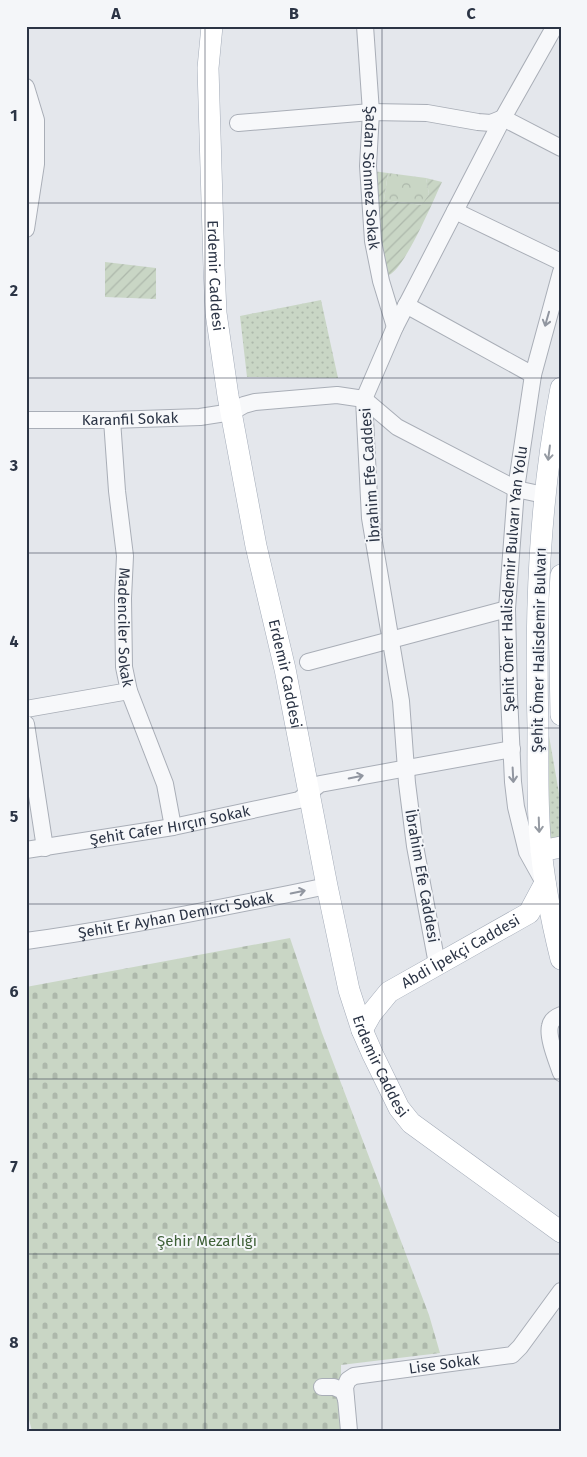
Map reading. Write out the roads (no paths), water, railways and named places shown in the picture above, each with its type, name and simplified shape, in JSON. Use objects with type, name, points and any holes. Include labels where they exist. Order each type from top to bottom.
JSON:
[{"type":"main road","name":"Erdemir Caddesi","points":[[212,26],[208,68],[216,313],[221,352],[256,546],[285,669],[349,990],[362,1030],[390,1091],[399,1108],[411,1124],[561,1232]]},
{"type":"main road","name":"Şehit Ömer Halisdemir Bulvarı","points":[[561,388],[552,434],[544,495],[538,577],[536,660],[539,825],[551,849],[551,893],[561,960]]},
{"type":"main road","name":"Şehit Ömer Halisdemir Bulvarı","points":[[561,575],[559,607],[561,715]]},
{"type":"main road","name":"Abdi İpekçi Caddesi","points":[[362,1030],[371,1014],[389,992],[529,913],[551,893]]},
{"type":"main road","name":"Abdi İpekçi Caddesi","points":[[349,990],[363,994],[389,992]]},
{"type":"street","name":"Şadan Sönmez Sokak","points":[[365,26],[372,112],[368,166],[373,241],[381,281],[394,327]]},
{"type":"street","name":"İbrahim Efe Caddesi","points":[[437,964],[415,846],[401,700],[370,518],[364,399],[394,327],[503,118],[555,26]]},
{"type":"street","points":[[26,87],[36,164],[26,229]]},
{"type":"street","points":[[238,123],[372,112],[427,113],[491,123],[503,118],[561,148]]},
{"type":"street","points":[[455,211],[561,262]]},
{"type":"street","name":"Şehit Ömer Halisdemir Bulvarı Yan Yolu","points":[[551,893],[527,852],[516,807],[507,609],[516,489],[533,375],[561,272]]},
{"type":"street","points":[[406,305],[533,375]]},
{"type":"street","name":"Karanfil Sokak","points":[[26,420],[200,418],[232,412],[244,405],[256,402],[337,395],[364,399]]},
{"type":"street","points":[[364,399],[396,426],[516,489],[544,495]]},
{"type":"street","name":"Madenciler Sokak","points":[[112,420],[117,491],[125,556],[124,667],[128,691],[165,784],[173,827]]},
{"type":"street","points":[[308,662],[507,609]]},
{"type":"street","points":[[26,709],[128,691]]},
{"type":"street","points":[[26,724],[45,848]]},
{"type":"street","name":"Şehit Cafer Hırçın Sokak","points":[[26,850],[173,827],[299,800],[320,784],[512,749]]},
{"type":"street","name":"Şehit Er Ayhan Demirci Sokak","points":[[26,941],[210,911],[327,886]]},
{"type":"street","points":[[561,1015],[555,1018],[550,1025],[550,1036],[561,1073]]},
{"type":"street","name":"Lise Sokak","points":[[349,1431],[346,1386],[348,1380],[354,1376],[512,1355],[561,1291]]},
{"type":"street","points":[[322,1387],[343,1391],[346,1399]]},
{"type":"park label","name":"Şehir Mezarlığı","points":[[207,1241]]}]
